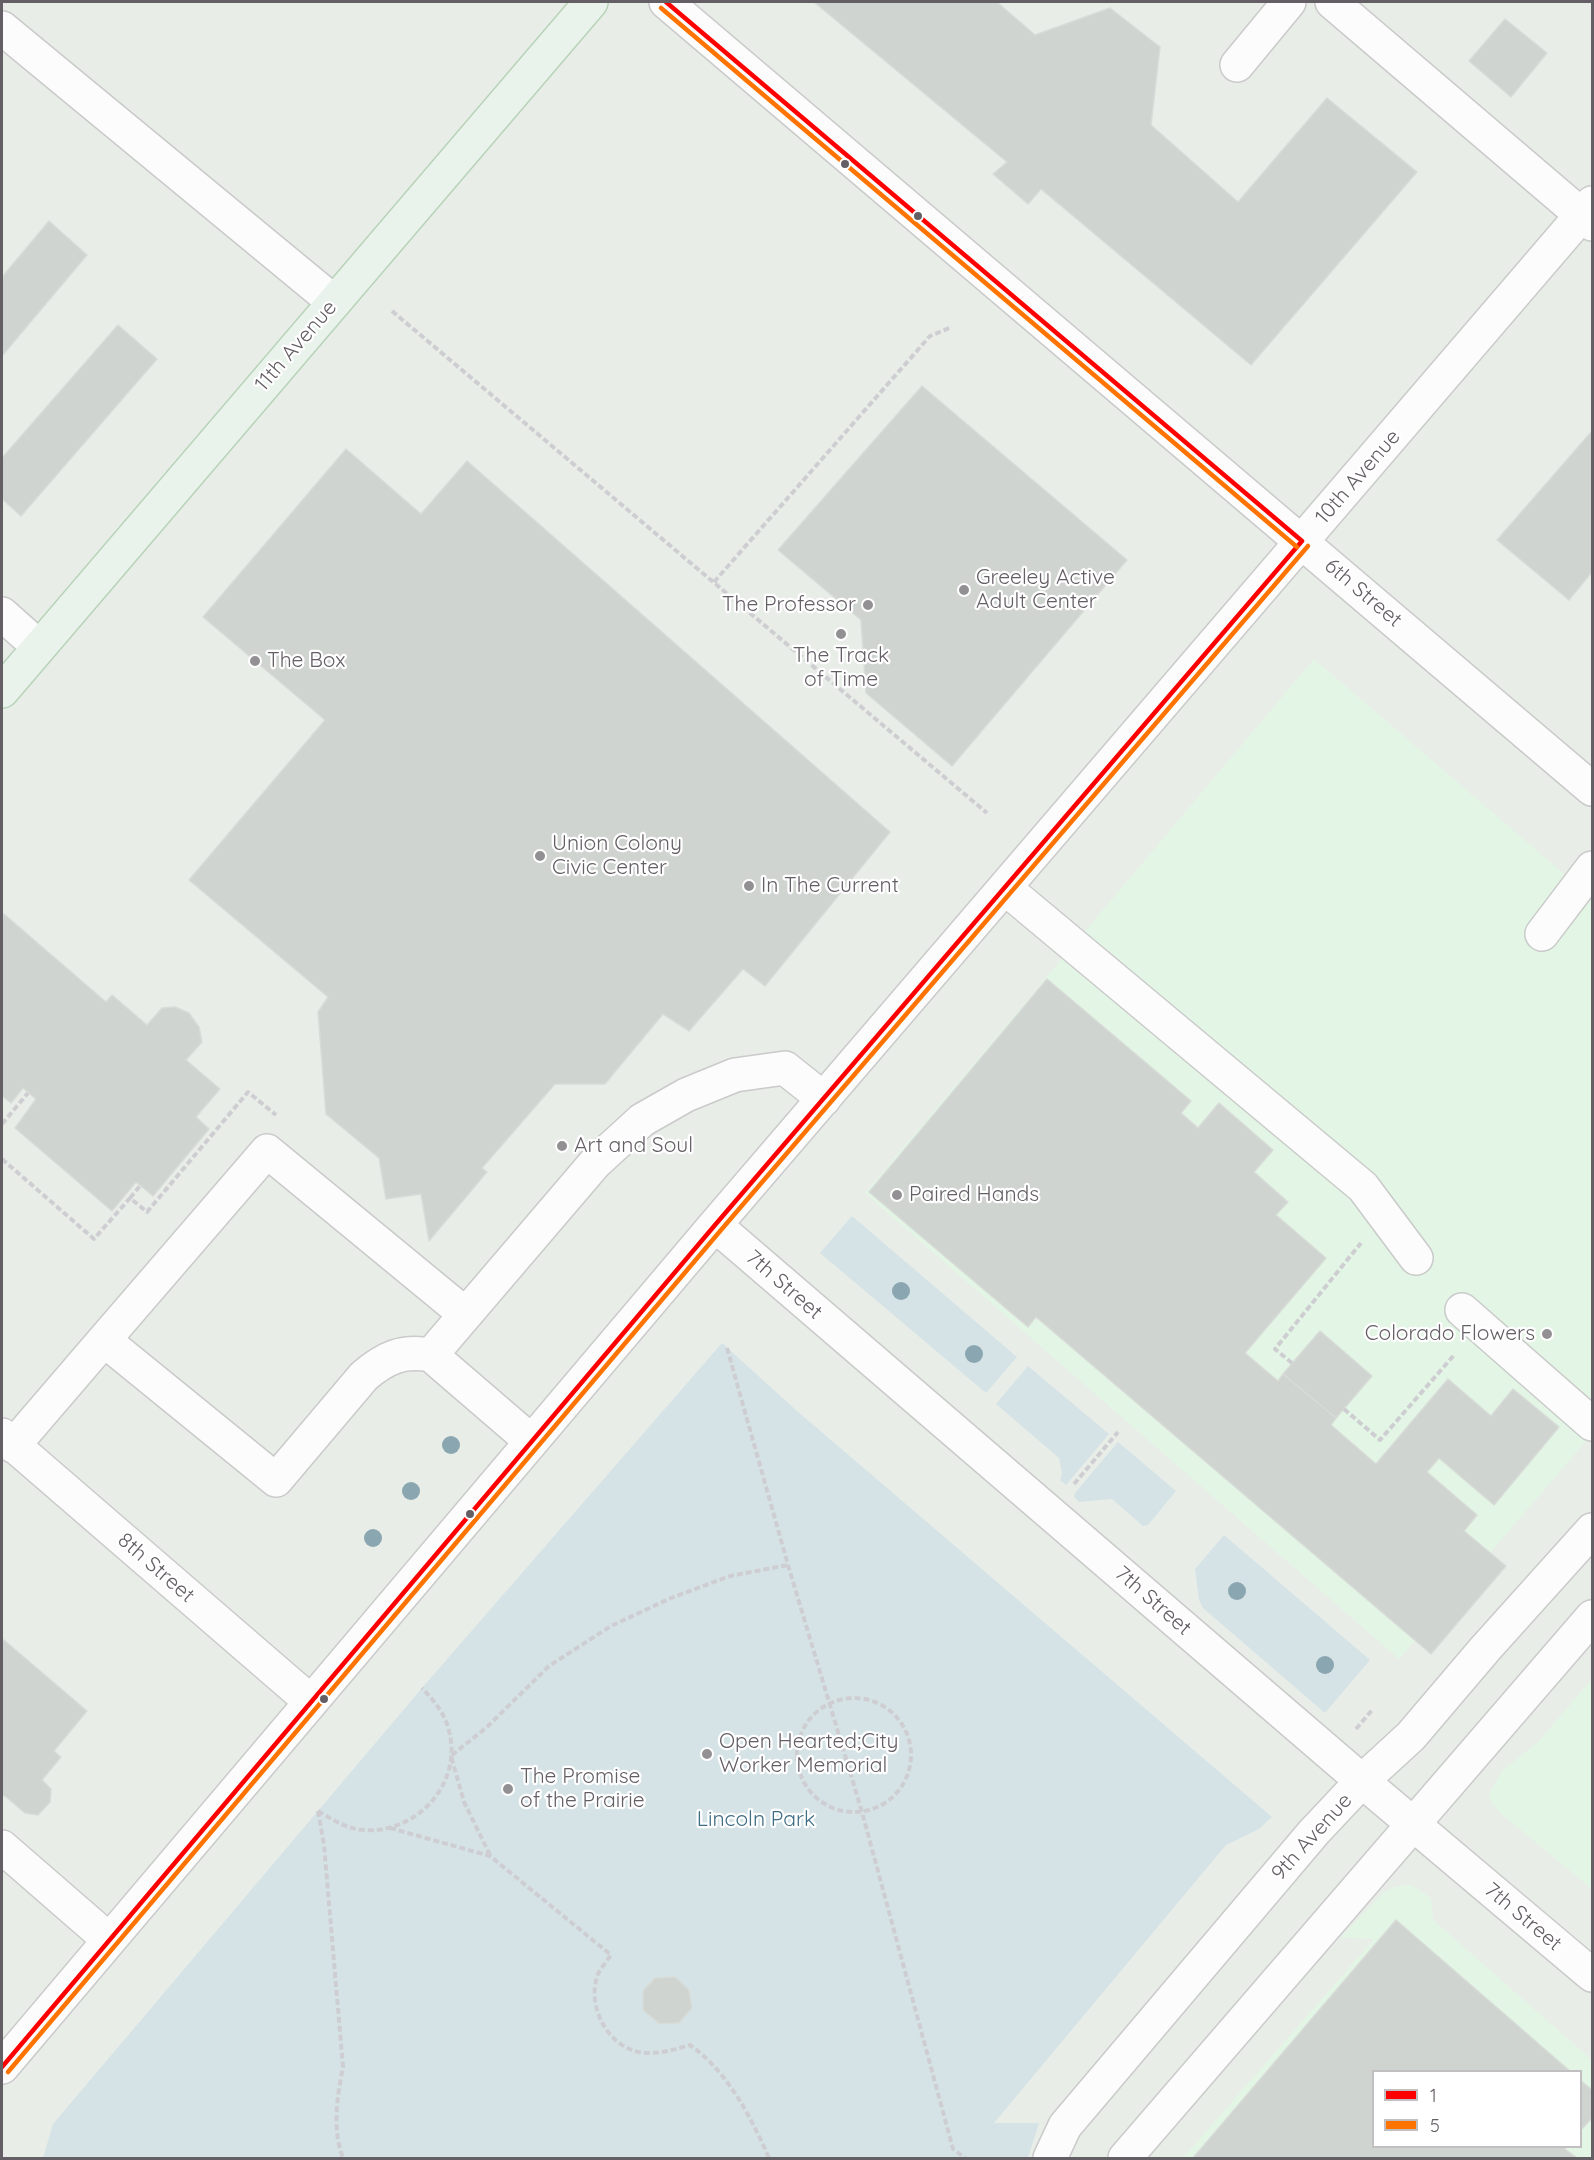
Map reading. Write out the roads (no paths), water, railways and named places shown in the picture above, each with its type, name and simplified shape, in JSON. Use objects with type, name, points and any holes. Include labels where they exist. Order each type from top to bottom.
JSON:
[{"type":"main road","name":"11th Avenue","points":[[2,691],[591,2]]},
{"type":"street","name":"6th Street","points":[[666,2],[1593,789]]},
{"type":"street","points":[[1237,66],[1290,2]]},
{"type":"street","points":[[1332,2],[1589,214]]},
{"type":"street","points":[[2,28],[334,302]]},
{"type":"street","name":"10th Avenue","points":[[2,2067],[715,1225],[1302,541],[1589,214]]},
{"type":"street","points":[[2,614],[39,647]]},
{"type":"street","points":[[1542,934],[1593,868]]},
{"type":"street","points":[[1005,888],[1363,1187],[1416,1258]]},
{"type":"street","points":[[431,1355],[595,1163],[642,1120],[686,1095],[735,1074],[786,1068],[824,1099]]},
{"type":"street","points":[[8,1440],[104,1340],[267,1151],[465,1314]]},
{"type":"street","name":"7th Street","points":[[715,1225],[1362,1781],[1593,1976]]},
{"type":"street","points":[[1462,1310],[1593,1424]]},
{"type":"street","points":[[104,1340],[276,1480],[364,1376],[378,1364],[413,1352],[431,1355],[531,1441]]},
{"type":"street","name":"8th Street","points":[[8,1440],[310,1701]]},
{"type":"street","name":"9th Avenue","points":[[1050,2158],[1065,2127],[1314,1832],[1362,1781],[1411,1736],[1485,1649],[1593,1530]]},
{"type":"street","points":[[1125,2158],[1593,1617]]},
{"type":"street","points":[[2,1847],[108,1940]]},
{"type":"place","name":"Greeley Active Adult Center","points":[[964,590]]},
{"type":"place","name":"The Professor","points":[[868,605]]},
{"type":"place","name":"The Track of Time","points":[[841,634]]},
{"type":"place","name":"The Box","points":[[255,661]]},
{"type":"place","name":"Union Colony Civic Center","points":[[540,856]]},
{"type":"place","name":"In The Current","points":[[749,886]]},
{"type":"place","name":"Art and Soul","points":[[562,1146]]},
{"type":"place","name":"Paired Hands","points":[[897,1195]]},
{"type":"place","name":"Colorado Flowers","points":[[1547,1334]]},
{"type":"place","name":"Open Hearted;City Worker Memorial","points":[[707,1754]]},
{"type":"place","name":"The Promise of the Prairie","points":[[508,1789]]},
{"type":"park label","name":"Lincoln Park","points":[[756,1820]]}]
